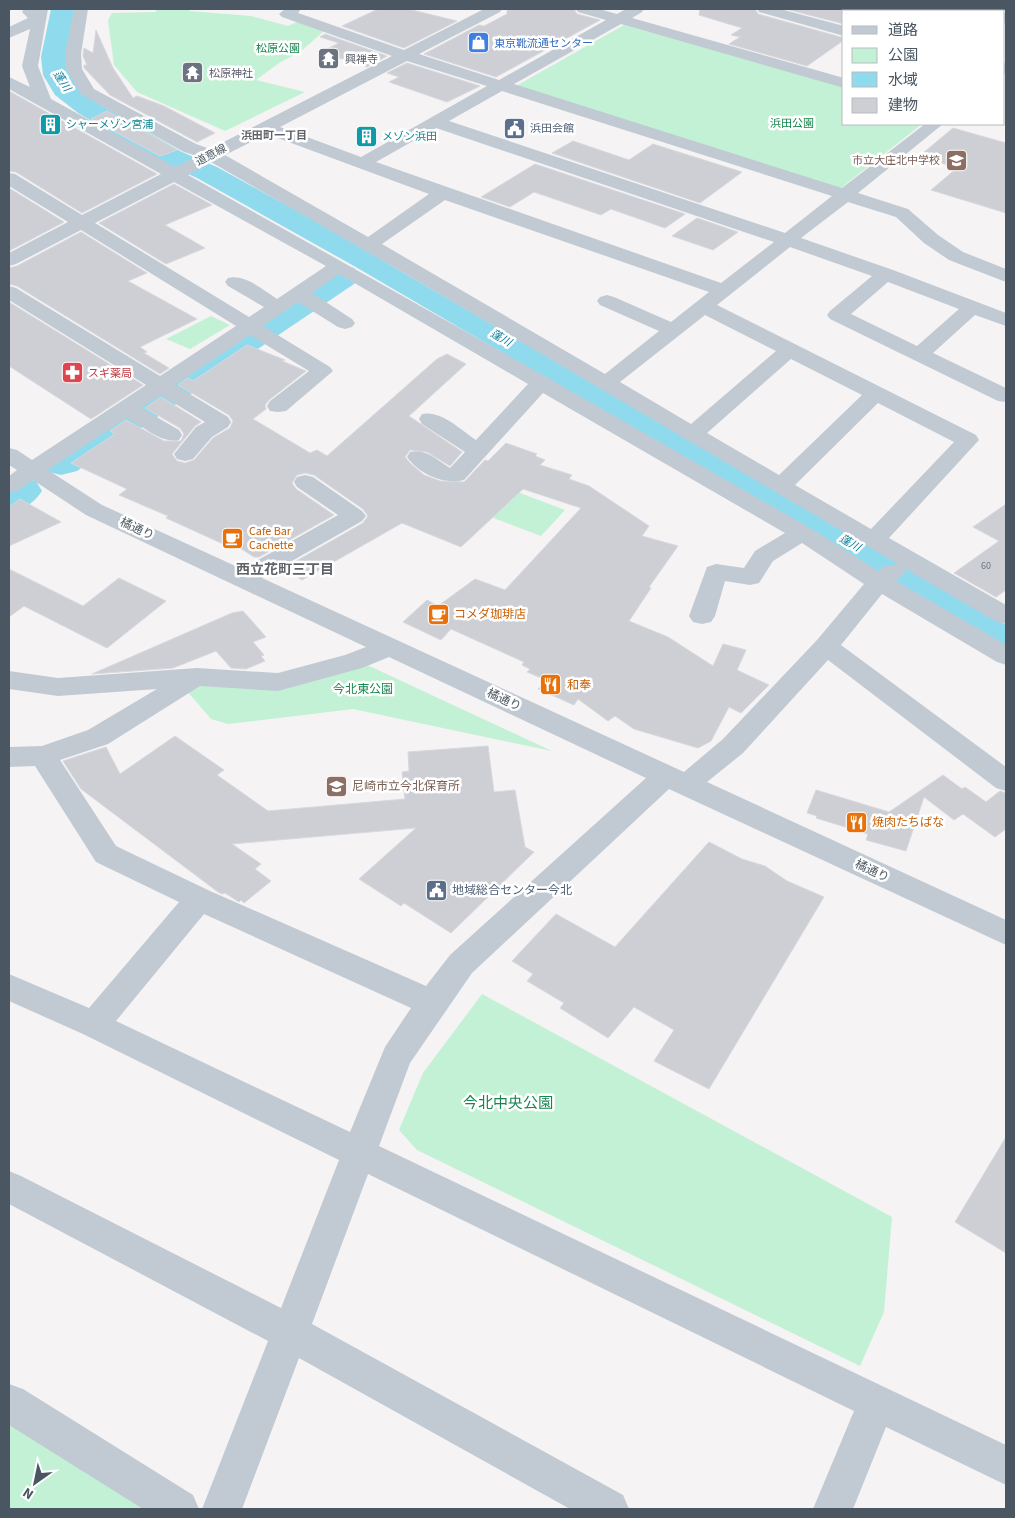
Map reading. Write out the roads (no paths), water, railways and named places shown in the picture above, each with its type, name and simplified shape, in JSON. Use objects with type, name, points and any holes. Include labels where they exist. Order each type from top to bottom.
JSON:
[{"type":"street","points":[[22,9],[40,13]]},
{"type":"street","points":[[90,9],[81,9],[73,54],[74,70],[88,92],[370,244],[601,382],[874,540],[905,562],[1006,616]]},
{"type":"street","points":[[294,9],[287,14],[500,86],[902,212],[931,240],[956,256],[1006,276]]},
{"type":"street","points":[[464,9],[490,11]]},
{"type":"street","points":[[583,9],[842,82]]},
{"type":"street","points":[[362,163],[637,9]]},
{"type":"street","points":[[764,9],[842,30]]},
{"type":"street","name":"道意線","points":[[9,260],[490,11]]},
{"type":"street","points":[[9,33],[40,13]]},
{"type":"street","points":[[40,13],[30,66],[44,102]]},
{"type":"street","points":[[9,82],[569,397],[802,533],[1006,656]]},
{"type":"street","points":[[434,122],[886,274],[1006,320]]},
{"type":"street","points":[[569,397],[601,382],[673,330],[934,125]]},
{"type":"street","points":[[264,127],[443,193],[723,290]]},
{"type":"street","points":[[9,178],[323,371],[278,406]]},
{"type":"street","points":[[370,244],[443,193]]},
{"type":"street","points":[[9,486],[132,412],[255,329],[277,307],[304,296],[339,266]]},
{"type":"street","points":[[886,274],[837,315],[1006,396]]},
{"type":"street","points":[[235,282],[277,307]]},
{"type":"street","points":[[9,292],[220,422],[204,432],[185,454]]},
{"type":"street","points":[[304,296],[345,323]]},
{"type":"street","points":[[607,301],[673,330]]},
{"type":"street","points":[[703,306],[968,440],[874,540]]},
{"type":"street","points":[[920,354],[973,307]]},
{"type":"street","points":[[693,434],[789,350]]},
{"type":"street","points":[[418,457],[445,475],[456,475],[541,382]]},
{"type":"street","points":[[781,486],[876,393]]},
{"type":"street","points":[[132,412],[171,435]]},
{"type":"street","points":[[430,419],[478,451]]},
{"type":"street","name":"橘通り","points":[[9,455],[94,510],[1006,933]]},
{"type":"street","points":[[243,579],[354,516],[315,485]]},
{"type":"street","points":[[702,616],[716,572],[750,577],[764,556],[802,533]]},
{"type":"street","points":[[222,1509],[288,1332],[360,1154],[396,1057],[432,1003],[461,964],[676,780],[733,746],[826,646],[881,580],[905,562]]},
{"type":"street","points":[[826,646],[1006,781]]},
{"type":"street","points":[[9,680],[58,687],[197,677],[220,680],[278,682],[353,662],[389,647]]},
{"type":"street","points":[[9,757],[43,756],[98,737],[197,677]]},
{"type":"street","points":[[43,756],[106,854],[199,899],[432,1003]]},
{"type":"street","points":[[94,1025],[199,899]]},
{"type":"street","points":[[9,987],[94,1025],[876,1404],[1006,1465]]},
{"type":"street","points":[[9,1187],[288,1332],[609,1509]]},
{"type":"street","points":[[9,1402],[179,1509]]},
{"type":"street","points":[[833,1509],[876,1404]]},
{"type":"water","name":"蓬川","points":[[51,9],[74,9],[66,59],[92,100],[182,152],[217,167],[310,218],[1006,625],[1006,647],[354,266],[197,178],[162,162],[78,113],[55,95],[43,75],[41,57]]},
{"type":"waterway","points":[[61,462],[341,276]]},
{"type":"waterway","points":[[9,499],[20,491]]},
{"type":"place","name":"東京靴流通センター","points":[[478,43]]},
{"type":"place","name":"興禅寺","points":[[329,59]]},
{"type":"place","name":"松原神社","points":[[193,73]]},
{"type":"place","name":"シャーメゾン宮浦","points":[[50,124]]},
{"type":"place","name":"浜田会館","points":[[514,128]]},
{"type":"place","name":"メゾン浜田","points":[[366,136]]},
{"type":"place","name":"市立大庄北中学校","points":[[956,160]]},
{"type":"place","name":"スギ薬局","points":[[72,373]]},
{"type":"place","name":"Cafe Bar Cachette","points":[[233,538]]},
{"type":"place","name":"コメダ珈琲店","points":[[438,614]]},
{"type":"place","name":"和奉","points":[[551,685]]},
{"type":"place","name":"尼崎市立今北保育所","points":[[336,786]]},
{"type":"place","name":"焼肉たちばな","points":[[856,822]]},
{"type":"place","name":"地域総合センター今北","points":[[436,890]]},
{"type":"district","name":"浜田町一丁目","points":[[274,135]]},
{"type":"district","name":"西立花町三丁目","points":[[285,570]]},
{"type":"park label","name":"松原公園","points":[[278,48]]},
{"type":"park label","name":"浜田公園","points":[[792,123]]},
{"type":"park label","name":"今北東公園","points":[[363,689]]},
{"type":"park label","name":"今北中央公園","points":[[508,1103]]}]
